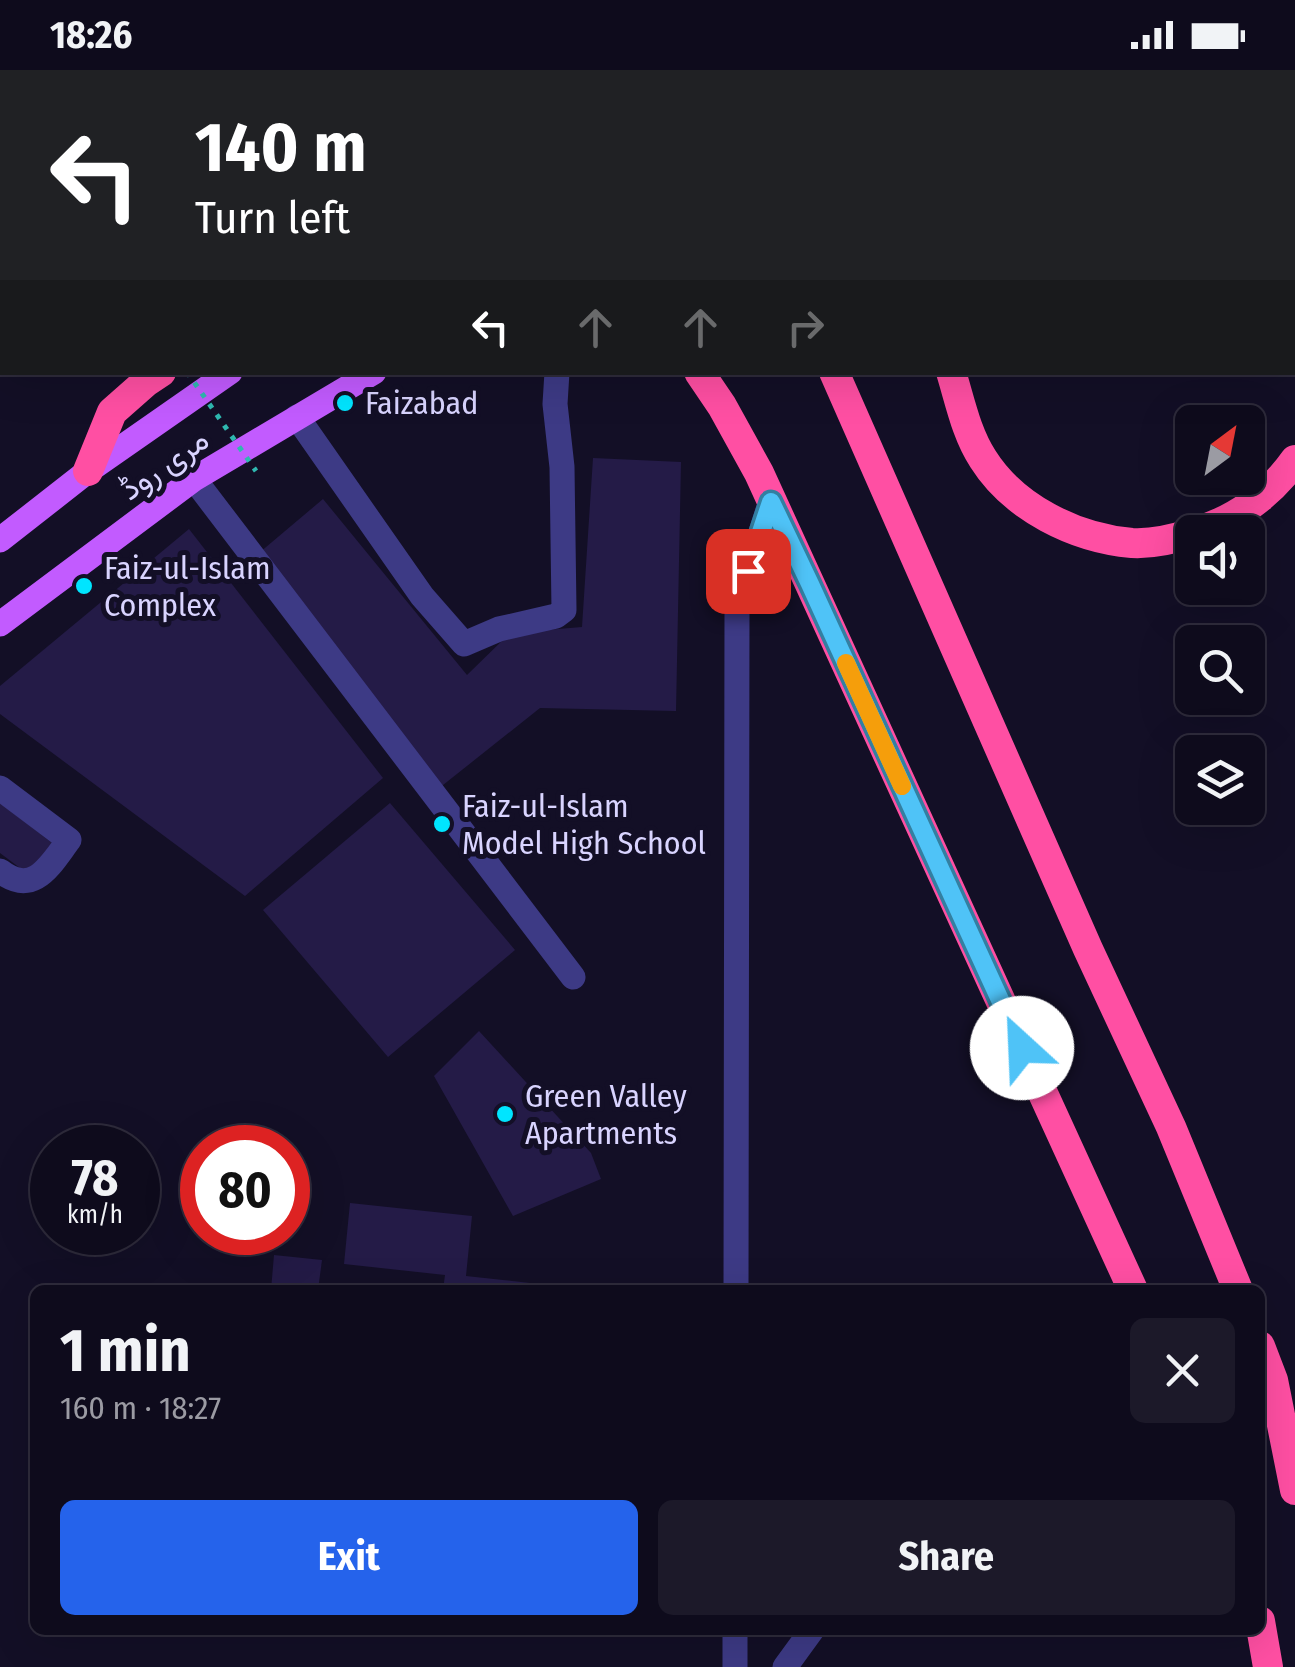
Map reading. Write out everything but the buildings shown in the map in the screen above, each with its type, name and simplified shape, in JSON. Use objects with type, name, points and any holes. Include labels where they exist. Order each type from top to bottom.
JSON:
[{"type":"highway","points":[[88,471],[112,412],[156,375]]},
{"type":"highway","points":[[701,375],[759,473],[1131,1285]]},
{"type":"highway","points":[[835,375],[1088,950],[1171,1127],[1236,1285]]},
{"type":"highway","points":[[952,375],[982,459],[1010,493],[1045,516],[1094,536],[1135,543],[1175,538]]},
{"type":"highway","points":[[1234,515],[1252,505],[1285,475],[1295,460]]},
{"type":"highway","points":[[1265,1359],[1273,1380],[1295,1490]]},
{"type":"highway","points":[[1262,1635],[1268,1667]]},
{"type":"main road","name":"مری روڈ","points":[[0,540],[88,471],[226,375]]},
{"type":"main road","name":"مری روڈ","points":[[0,624],[194,479],[369,375]]},
{"type":"street","points":[[297,418],[422,596],[464,644],[500,629],[556,616],[564,610],[557,375]]},
{"type":"street","points":[[194,479],[573,978]]},
{"type":"street","points":[[736,1285],[738,606],[771,502]]},
{"type":"street","points":[[0,788],[69,840],[42,875],[26,881],[0,871]]},
{"type":"street","points":[[735,1635],[735,1667]]},
{"type":"street","points":[[786,1667],[808,1635]]},
{"type":"path","points":[[189,375],[256,471]]},
{"type":"slow traffic","points":[[846,663],[902,786]]},
{"type":"place","name":"Faizabad","points":[[345,403]]},
{"type":"place","name":"Faiz-ul-Islam Complex","points":[[84,586]]},
{"type":"place","name":"Faiz-ul-Islam Model High School","points":[[442,824]]},
{"type":"place","name":"Green Valley Apartments","points":[[505,1114]]},
{"type":"route","points":[[748,571],[771,502],[1022,1048]]}]
